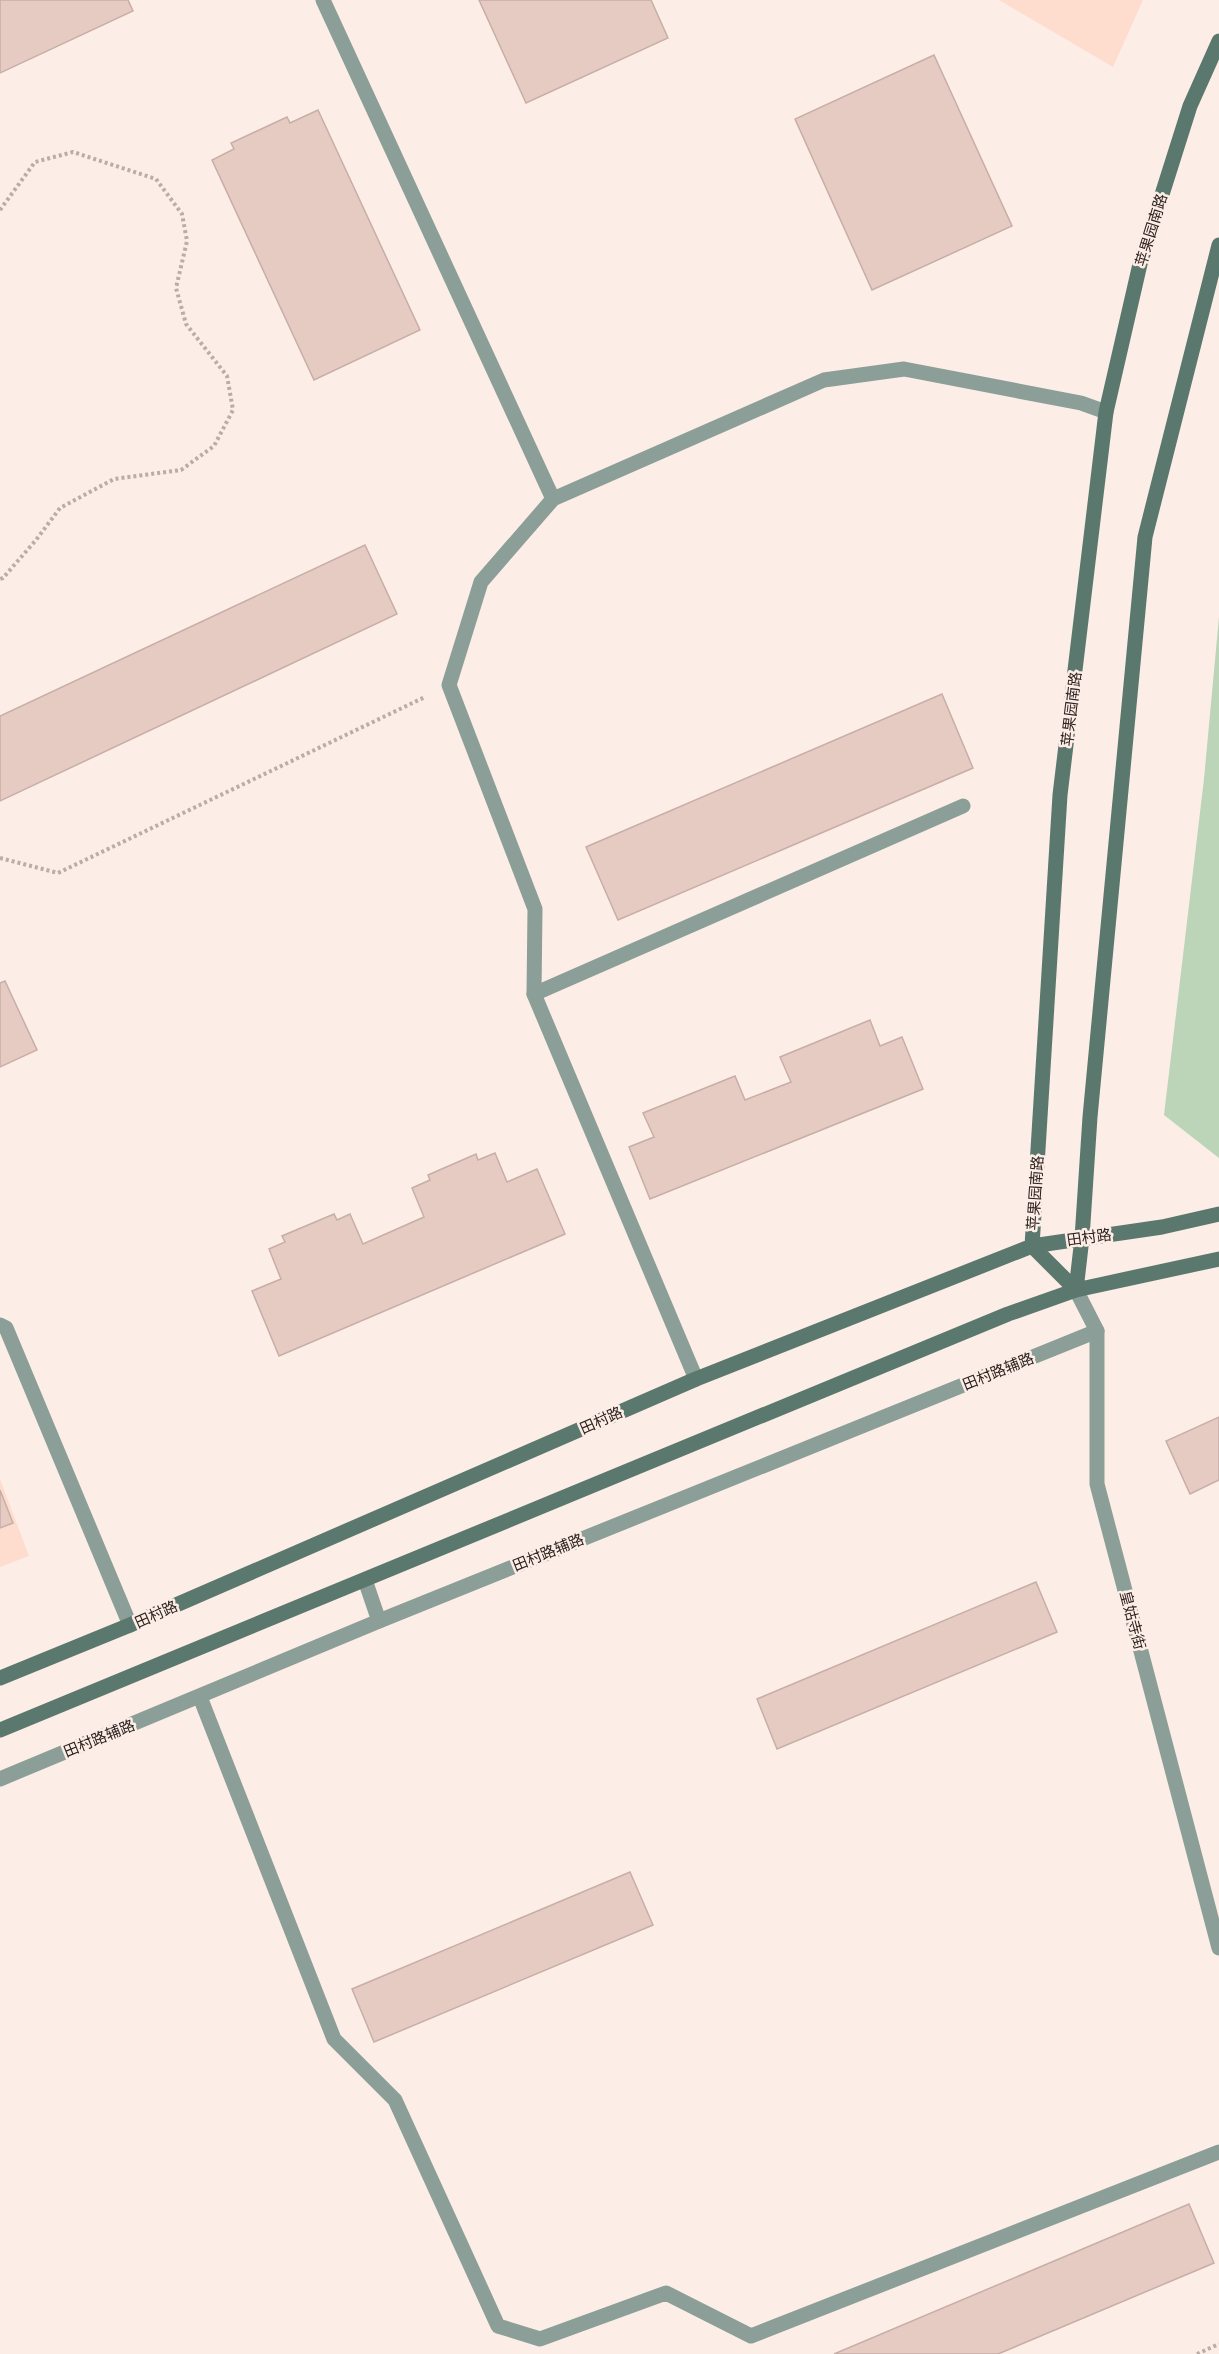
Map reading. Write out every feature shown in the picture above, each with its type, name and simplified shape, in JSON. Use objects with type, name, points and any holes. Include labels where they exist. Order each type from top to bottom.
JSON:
[{"type":"main road","name":"苹果园南路","points":[[1076,1290],[1032,1246],[1060,795],[1106,412],[1140,264],[1190,106],[1219,41]]},
{"type":"main road","points":[[1076,1290],[1091,1106],[1145,537],[1219,245]]},
{"type":"main road","name":"田村路","points":[[0,1678],[130,1625],[696,1378],[1032,1246],[1162,1227],[1219,1214]]},
{"type":"main road","points":[[0,1730],[1008,1314],[1076,1290],[1219,1259]]},
{"type":"street","points":[[323,0],[553,499]]},
{"type":"street","points":[[696,1378],[534,994],[535,909],[449,685],[481,582],[553,499],[824,380],[904,369],[1081,403],[1106,412]]},
{"type":"street","points":[[534,994],[963,806]]},
{"type":"street","name":"皇姑寺街","points":[[1076,1290],[1097,1331],[1097,1484],[1219,1948]]},
{"type":"street","points":[[0,1325],[6,1328],[130,1625]]},
{"type":"street","name":"田村路辅路","points":[[0,1779],[379,1621],[1097,1331]]},
{"type":"street","points":[[365,1580],[379,1621]]},
{"type":"street","points":[[200,1697],[334,2039],[395,2100],[498,2326],[540,2338],[666,2293],[751,2336],[1219,2152]]},
{"type":"path","points":[[0,210],[35,162],[73,152],[156,179],[182,214],[187,241],[176,288],[186,324],[227,376],[233,410],[214,446],[180,470],[114,479],[60,508],[36,540],[0,579]]},
{"type":"path","points":[[0,858],[58,873],[449,685]]},
{"type":"path","points":[[1197,2354],[1219,2344]]},
{"type":"shaded area","points":[[999,0],[1143,0],[1113,67]]},
{"type":"shaded area","points":[[0,1479],[29,1556],[0,1567]]},
{"type":"green space","points":[[1219,617],[1219,1158],[1164,1115],[1204,779]]},
{"type":"building","points":[[0,0],[128,0],[133,11],[0,73]]},
{"type":"building","points":[[479,0],[651,0],[668,38],[526,103]]},
{"type":"building","points":[[934,55],[1012,226],[872,290],[795,119]]},
{"type":"building","points":[[318,110],[420,330],[314,380],[212,160],[234,149],[231,143],[287,117],[290,123]]},
{"type":"building","points":[[365,545],[397,614],[0,801],[0,716]]},
{"type":"building","points":[[942,694],[973,768],[618,920],[586,847]]},
{"type":"building","points":[[5,981],[37,1050],[0,1067],[0,983]]},
{"type":"building","points":[[870,1020],[880,1046],[902,1037],[923,1089],[650,1199],[629,1147],[654,1137],[643,1113],[735,1076],[745,1100],[791,1082],[780,1057]]},
{"type":"building","points":[[495,1153],[507,1182],[537,1169],[565,1234],[279,1356],[252,1291],[281,1279],[269,1249],[285,1242],[282,1236],[334,1214],[337,1220],[350,1214],[363,1244],[424,1217],[412,1188],[430,1180],[428,1175],[476,1154],[478,1160]]},
{"type":"building","points":[[1219,1417],[1219,1480],[1190,1494],[1166,1441]]},
{"type":"building","points":[[0,1490],[13,1523],[0,1528]]},
{"type":"building","points":[[1036,1582],[1057,1632],[777,1749],[757,1699]]},
{"type":"building","points":[[630,1872],[653,1925],[374,2042],[352,1989]]},
{"type":"building","points":[[1189,2204],[1214,2263],[998,2354],[834,2354]]}]
